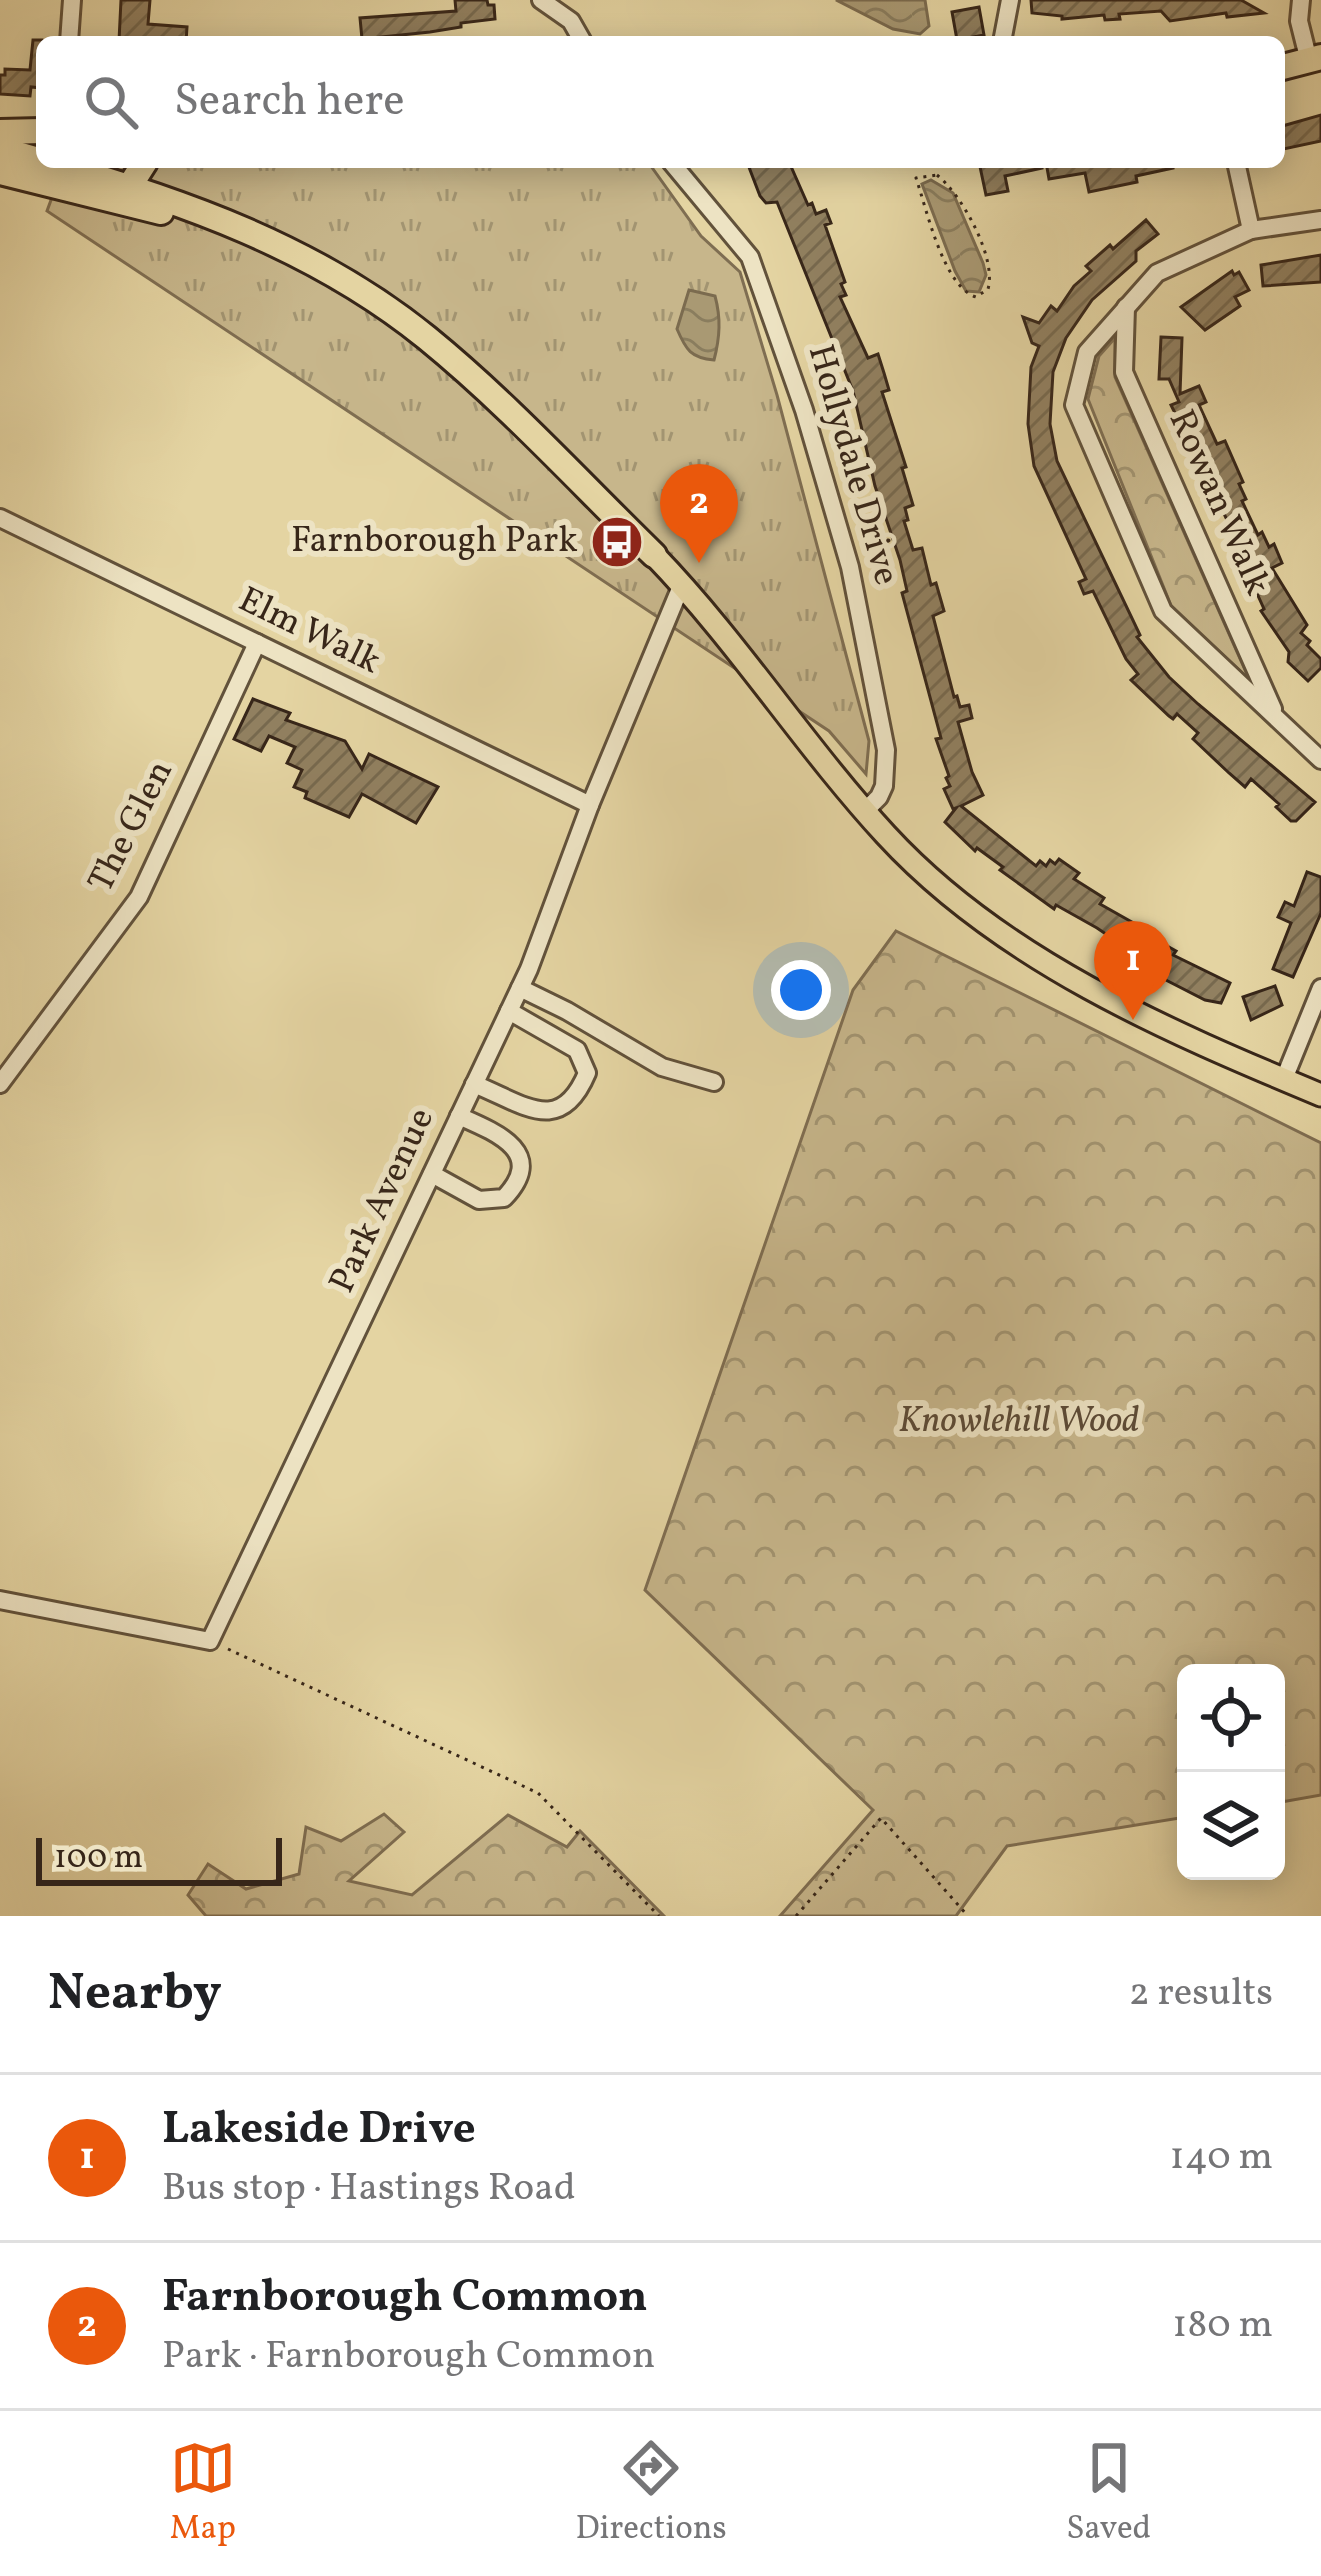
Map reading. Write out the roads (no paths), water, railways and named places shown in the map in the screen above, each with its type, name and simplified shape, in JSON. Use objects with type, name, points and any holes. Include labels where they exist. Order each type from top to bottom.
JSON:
[{"type":"highway","points":[[1285,66],[1315,59]]},
{"type":"highway","points":[[1,155],[36,135]]},
{"type":"highway","points":[[1,155],[36,161]]},
{"type":"highway","points":[[1,155],[36,166]]},
{"type":"highway","points":[[41,168],[271,242]]},
{"type":"highway","points":[[58,168],[121,194],[173,201],[271,242],[350,284],[428,338],[654,555]]},
{"type":"highway","points":[[121,194],[140,168]]},
{"type":"highway","points":[[159,168],[158,180],[173,201]]},
{"type":"main road","points":[[654,555],[756,670],[865,811],[918,867],[1006,936],[1171,1030],[1321,1095]]},
{"type":"street","points":[[69,36],[72,0]]},
{"type":"street","points":[[541,0],[571,21],[580,36]]},
{"type":"street","points":[[1003,36],[1010,0]]},
{"type":"street","points":[[1300,0],[1299,21],[1315,59]]},
{"type":"street","name":"Hollydale Drive","points":[[675,168],[750,257],[804,410],[859,604],[886,750],[884,786],[865,811]]},
{"type":"street","points":[[1237,168],[1251,230]]},
{"type":"street","name":"Rowan Walk","points":[[1321,220],[1251,230],[1157,273],[1088,352],[1074,405],[1163,611],[1321,760]]},
{"type":"street","name":"Rowan Walk","points":[[1126,307],[1124,372],[1278,721]]},
{"type":"street","name":"Elm Walk","points":[[0,518],[590,805]]},
{"type":"street","name":"Park Avenue","points":[[0,1600],[210,1641],[520,988],[682,584]]},
{"type":"street","name":"The Glen","points":[[0,1084],[139,897],[257,643]]},
{"type":"street","points":[[520,988],[567,1010],[662,1067],[714,1082]]},
{"type":"street","points":[[1284,1079],[1321,988]]},
{"type":"street","points":[[474,1084],[552,1112],[566,1107],[579,1092],[586,1073],[577,1050],[509,1011]]},
{"type":"street","points":[[432,1174],[479,1200],[504,1198],[516,1186],[523,1169],[517,1150],[497,1133],[459,1116]]},
{"type":"water","points":[[836,0],[925,0],[929,26],[920,34],[893,29]]},
{"type":"water","points":[[931,180],[953,193],[983,263],[986,275],[979,292],[966,291],[955,271],[922,184]]},
{"type":"water","points":[[689,290],[715,296],[719,328],[714,360],[690,352],[677,329]]},
{"type":"place","name":"Farnborough Park","points":[[617,542]]},
{"type":"place","name":"Farnborough Common","points":[[699,563]]},
{"type":"place","name":"Lakeside Drive","points":[[1133,1020]]},
{"type":"park label","name":"Knowlehill Wood","points":[[1019,1422]]}]
